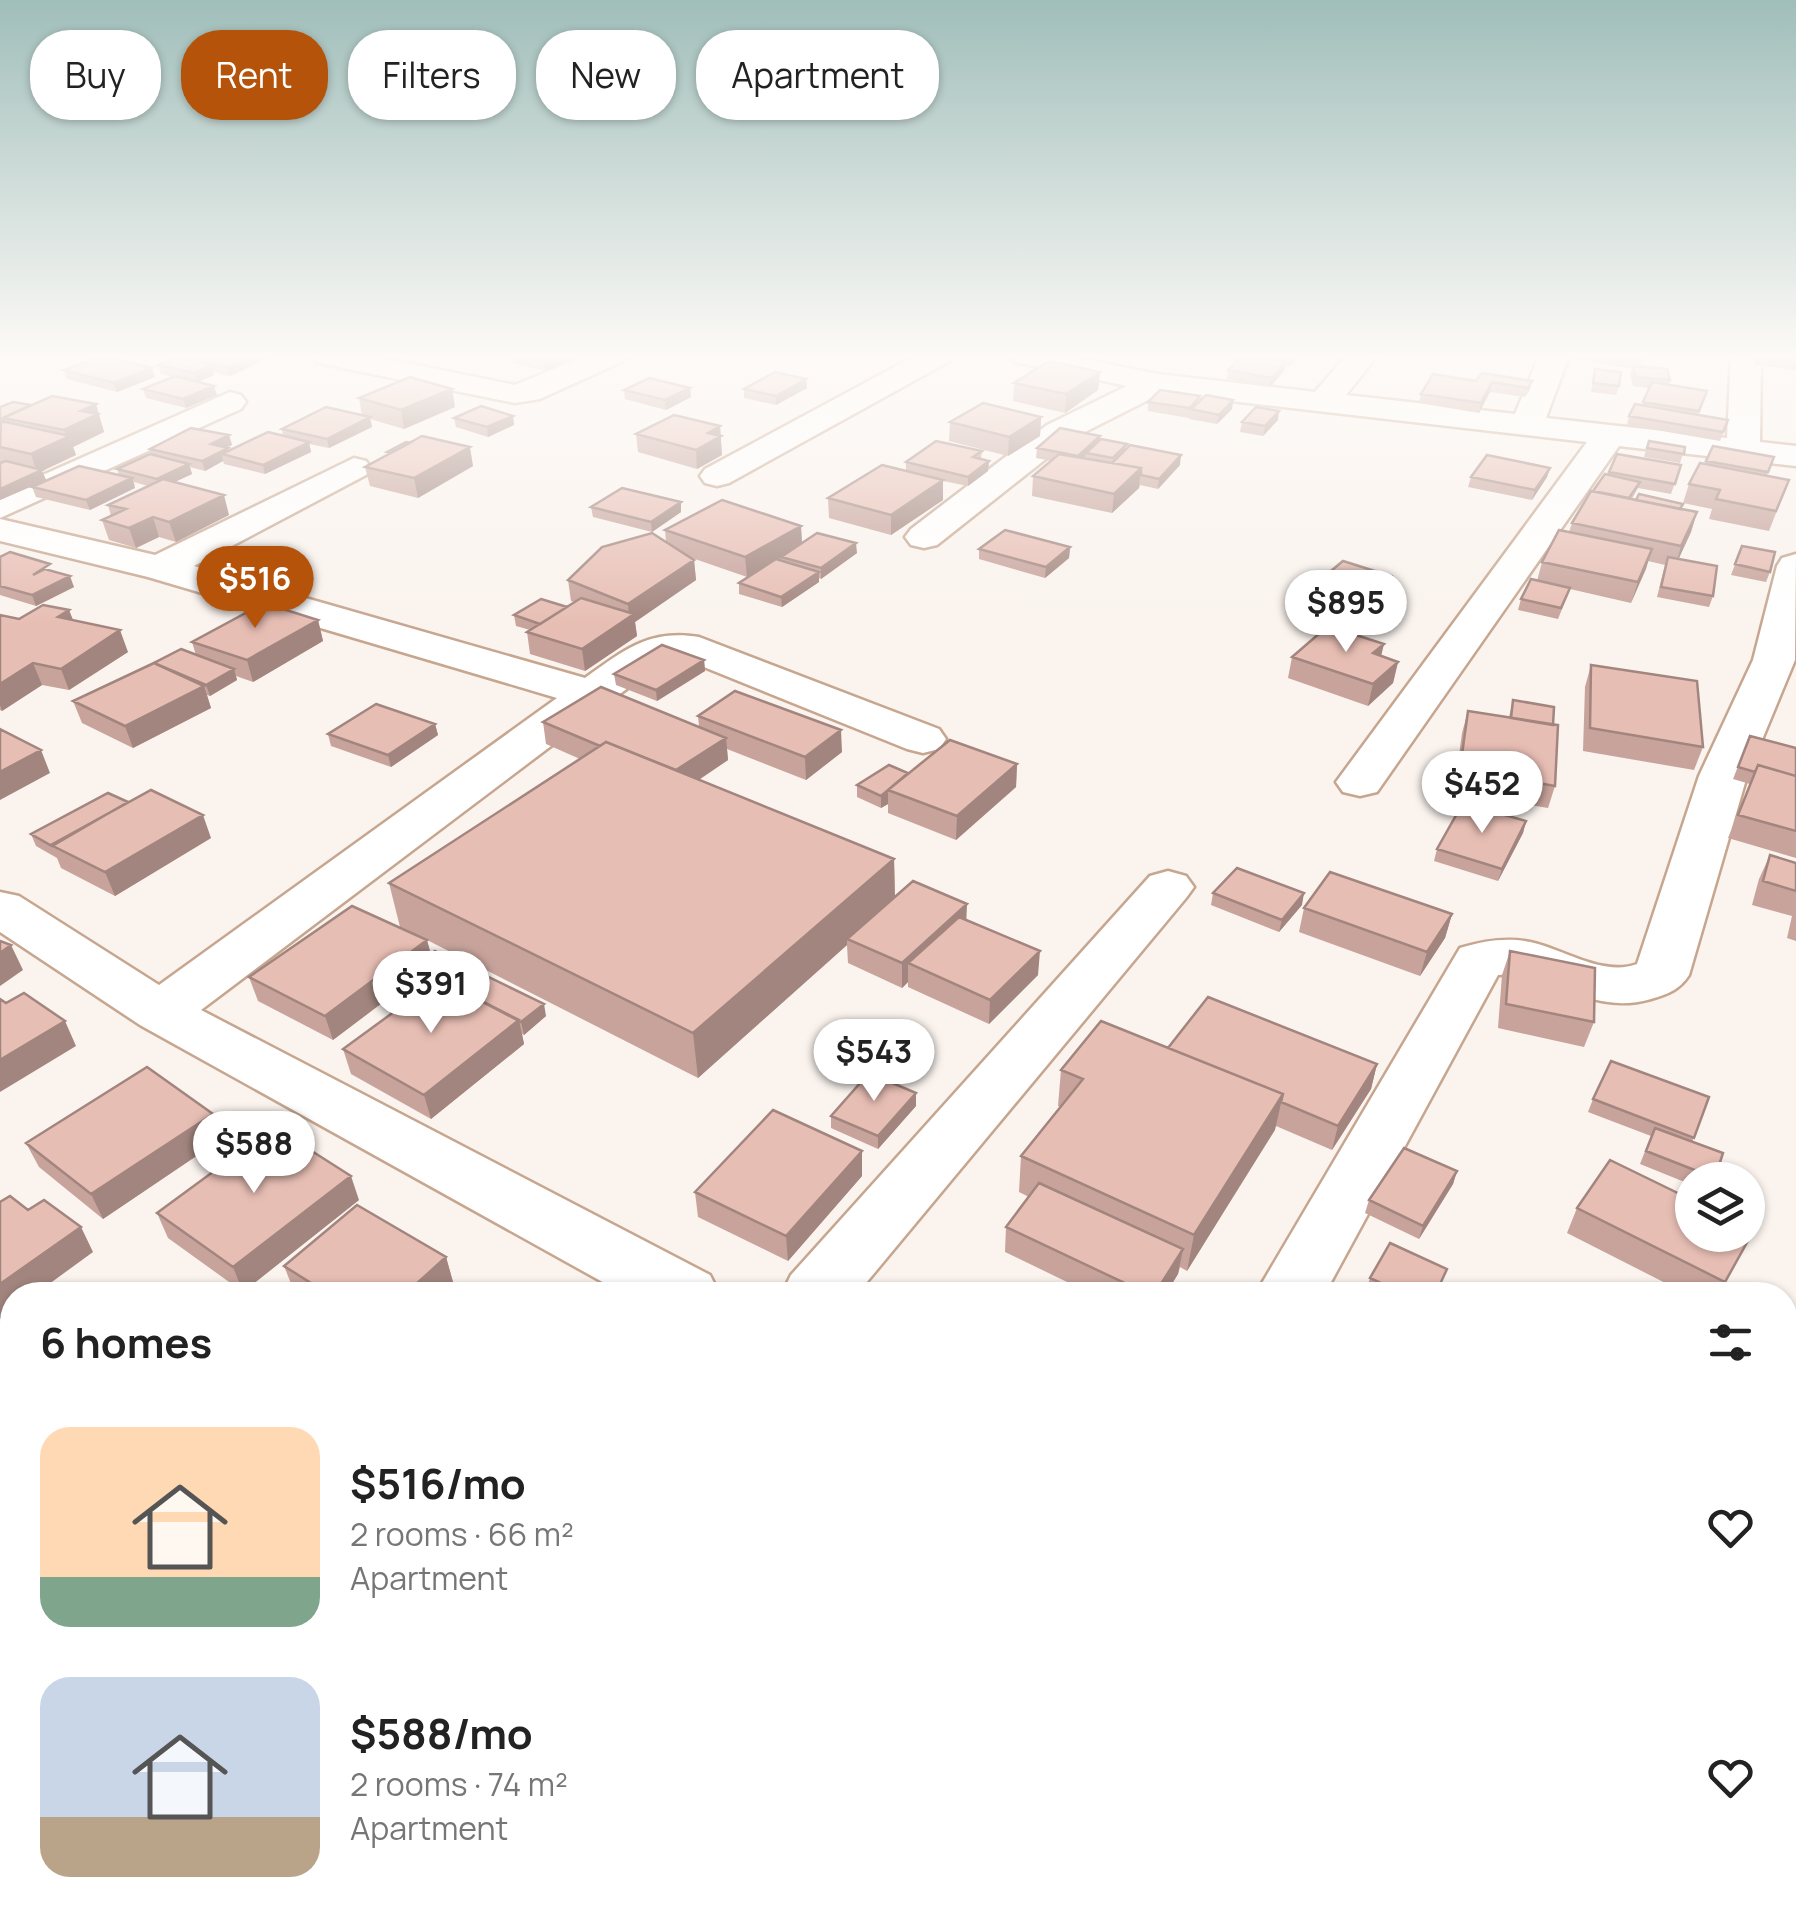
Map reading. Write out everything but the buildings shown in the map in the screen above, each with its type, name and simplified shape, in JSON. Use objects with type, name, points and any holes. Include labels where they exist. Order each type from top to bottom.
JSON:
[{"type":"street","points":[[0,507],[134,446]]},
{"type":"street","points":[[718,476],[773,446]]},
{"type":"street","points":[[924,537],[1042,446]]},
{"type":"street","points":[[1360,782],[1602,446]]},
{"type":"street","points":[[1702,446],[1796,456]]},
{"type":"street","points":[[1743,446],[1743,450]]},
{"type":"street","points":[[160,568],[354,468]]},
{"type":"street","points":[[0,530],[160,568],[591,694]]},
{"type":"street","points":[[1296,1282],[1478,960],[1503,953],[1531,957],[1582,980],[1616,989],[1642,986],[1661,975],[1723,776],[1774,660],[1796,566]]},
{"type":"street","points":[[160,1012],[646,654],[674,646],[727,658],[923,739]]},
{"type":"street","points":[[826,1282],[1168,887]]},
{"type":"street","points":[[0,908],[160,1012],[662,1282]]}]
